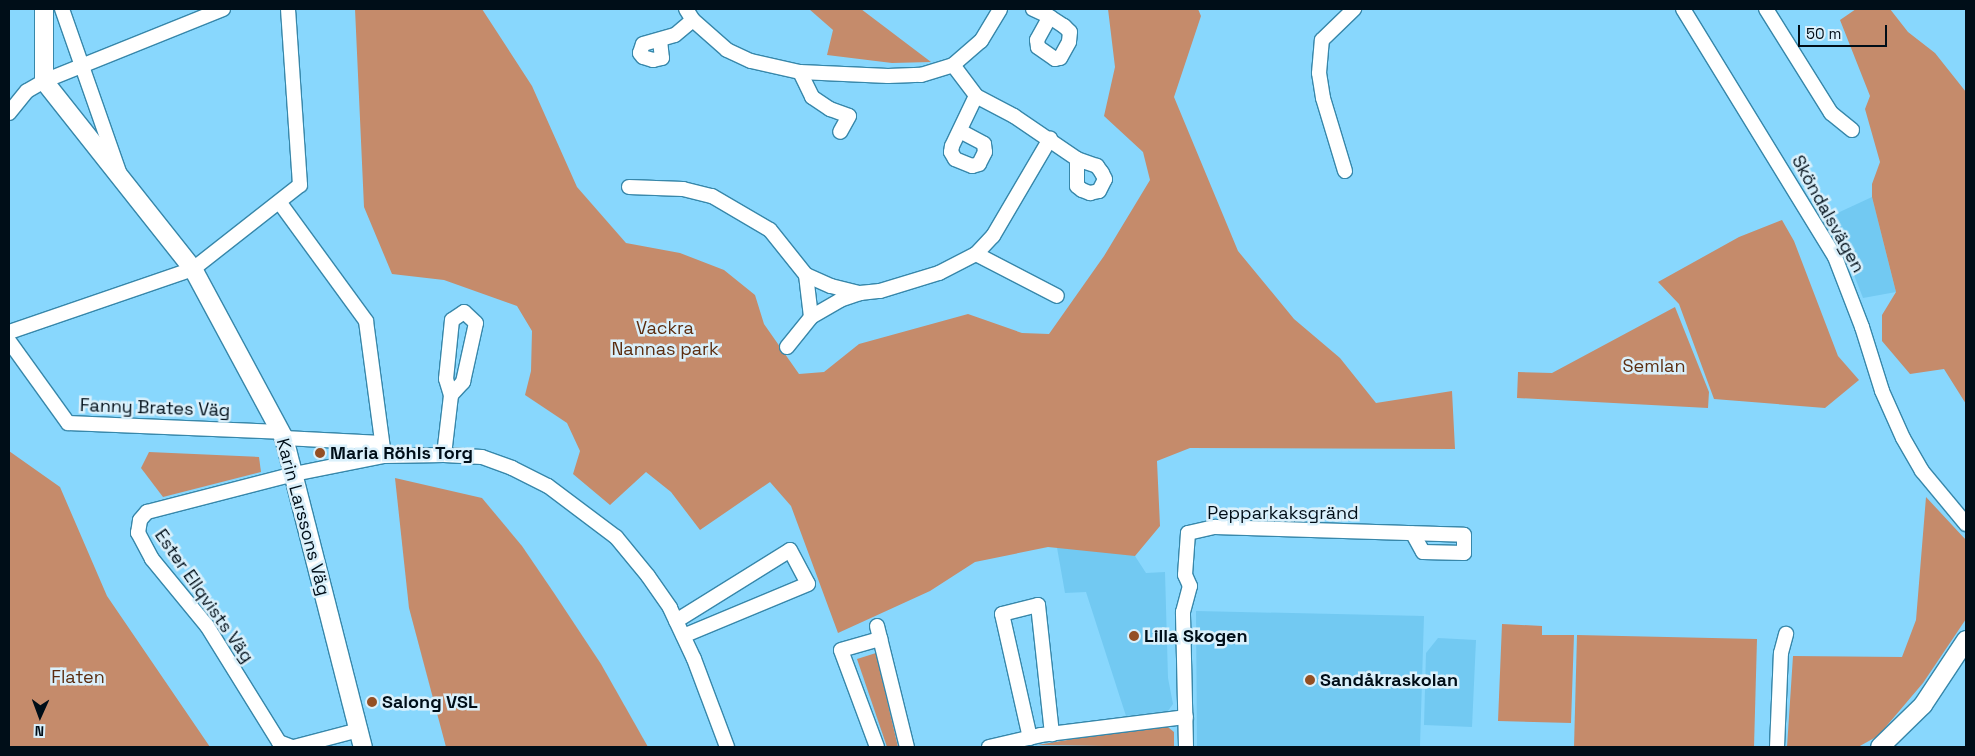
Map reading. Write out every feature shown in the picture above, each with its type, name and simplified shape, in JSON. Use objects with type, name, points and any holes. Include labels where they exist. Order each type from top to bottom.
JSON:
[{"type":"street","points":[[44,9],[44,81]]},
{"type":"street","name":"Karin Larssons Väg","points":[[62,9],[122,180]]},
{"type":"street","points":[[9,113],[27,91],[44,81],[223,9]]},
{"type":"street","points":[[9,332],[193,269],[300,186],[288,9]]},
{"type":"street","points":[[660,40],[675,35],[690,14],[727,50],[770,67],[800,72],[913,75],[937,72],[953,65],[981,41],[1000,9]]},
{"type":"street","points":[[1033,9],[1050,17]]},
{"type":"street","points":[[1345,171],[1323,98],[1319,73],[1322,40],[1354,9]]},
{"type":"street","name":"Sköndalsvägen","points":[[1683,9],[1835,257],[1862,327],[1882,392],[1903,438],[1927,478],[1966,524]]},
{"type":"street","points":[[1766,9],[1831,113],[1852,130]]},
{"type":"street","points":[[953,65],[965,84],[976,96],[1050,139],[1077,159]]},
{"type":"street","points":[[800,72],[812,97],[830,109],[849,116],[840,132]]},
{"type":"street","name":"Karin Larssons Väg","points":[[44,81],[193,269],[282,435],[294,474],[363,747]]},
{"type":"street","points":[[960,131],[976,96]]},
{"type":"street","points":[[787,347],[811,318],[840,300],[860,292],[903,286],[939,273],[976,254],[993,236],[1050,139]]},
{"type":"street","points":[[628,187],[683,189],[712,196],[770,230],[806,275],[831,286],[860,292]]},
{"type":"street","points":[[280,203],[366,321],[383,449]]},
{"type":"street","points":[[976,254],[1057,296]]},
{"type":"street","points":[[806,275],[811,318]]},
{"type":"street","points":[[444,455],[451,395],[446,379],[452,320],[464,312],[476,323],[463,382],[451,395]]},
{"type":"street","name":"Fanny Brates Väg","points":[[9,341],[68,423],[282,435]]},
{"type":"street","points":[[282,435],[383,449],[482,457],[512,468],[570,501],[616,537],[648,576],[676,621],[683,636],[727,747]]},
{"type":"street","points":[[294,474],[383,449]]},
{"type":"street","name":"Ester Ellqvists Väg","points":[[294,474],[147,512],[140,520],[138,533],[152,559],[207,626],[279,742],[293,747],[359,730]]},
{"type":"street","name":"Pepparkaksgränd","points":[[1186,747],[1183,612],[1190,586],[1186,575],[1188,533],[1215,528],[1414,534]]},
{"type":"street","points":[[676,621],[790,550],[808,584],[683,636]]},
{"type":"street","points":[[1030,738],[1002,614],[1038,605],[1052,734]]},
{"type":"street","points":[[877,747],[841,650],[878,633],[907,747]]},
{"type":"street","points":[[1777,747],[1781,653],[1786,634]]},
{"type":"street","points":[[1880,747],[1923,704],[1966,640]]},
{"type":"street","points":[[989,747],[1052,734],[1186,717]]},
{"type":"shaded area","points":[[1872,197],[1896,292],[1863,298],[1831,216]]},
{"type":"shaded area","name":"Lilla Skogen","points":[[1053,525],[1135,556],[1146,573],[1165,572],[1168,678],[1173,704],[1168,711],[1126,716],[1086,592],[1065,593]]},
{"type":"shaded area","name":"Sandåkraskolan","points":[[1196,611],[1424,616],[1420,746],[1197,747]]},
{"type":"shaded area","points":[[1438,638],[1476,640],[1472,727],[1424,725],[1426,653]]},
{"type":"green space","name":"Vackra Nannas park","points":[[355,9],[482,9],[532,86],[577,187],[626,243],[680,253],[724,270],[755,295],[764,324],[799,374],[824,372],[859,344],[968,314],[1022,333],[1049,334],[1104,256],[1150,180],[1143,152],[1104,116],[1115,67],[1108,9],[1198,9],[1201,16],[1174,97],[1238,251],[1294,319],[1340,358],[1376,403],[1452,391],[1455,449],[1190,448],[1157,461],[1160,526],[1135,556],[1048,547],[975,562],[930,591],[838,633],[791,506],[770,482],[700,530],[671,492],[646,472],[610,505],[573,474],[580,451],[567,423],[525,395],[531,371],[532,331],[517,306],[444,280],[392,274],[364,207]]},
{"type":"green space","points":[[809,9],[861,9],[931,62],[892,63],[827,55],[833,30]]},
{"type":"green space","points":[[1856,9],[1890,9],[1908,32],[1935,53],[1966,92],[1966,404],[1944,369],[1910,374],[1882,341],[1882,315],[1896,292],[1872,197],[1872,184],[1880,162],[1865,109],[1870,96],[1840,20]]},
{"type":"green space","points":[[1782,220],[1794,241],[1838,356],[1859,380],[1825,408],[1714,399],[1679,304],[1658,282],[1739,237]]},
{"type":"green space","name":"Semlan","points":[[1675,307],[1709,392],[1708,408],[1517,398],[1518,372],[1552,373]]},
{"type":"green space","name":"Flaten","points":[[9,451],[60,487],[107,596],[210,747],[9,747]]},
{"type":"green space","points":[[149,452],[259,457],[261,472],[163,497],[141,468]]},
{"type":"green space","points":[[395,478],[482,498],[522,546],[554,593],[601,664],[648,747],[446,747],[409,608]]},
{"type":"green space","points":[[1926,497],[1966,540],[1966,619],[1923,683],[1878,736],[1858,747],[1787,747],[1793,656],[1902,657],[1916,620]]},
{"type":"green space","points":[[1502,624],[1542,626],[1542,635],[1574,635],[1571,723],[1498,721]]},
{"type":"green space","points":[[1577,635],[1757,639],[1754,747],[1574,747]]},
{"type":"green space","points":[[876,653],[898,747],[887,747],[857,659]]},
{"type":"green space","points":[[1164,724],[1174,732],[1174,747],[1037,745]]},
{"type":"place","name":"Maria Röhls Torg","points":[[320,453]]},
{"type":"place","name":"Lilla Skogen","points":[[1134,636]]},
{"type":"place","name":"Sandåkraskolan","points":[[1310,680]]},
{"type":"place","name":"Salong VSL","points":[[372,702]]}]
